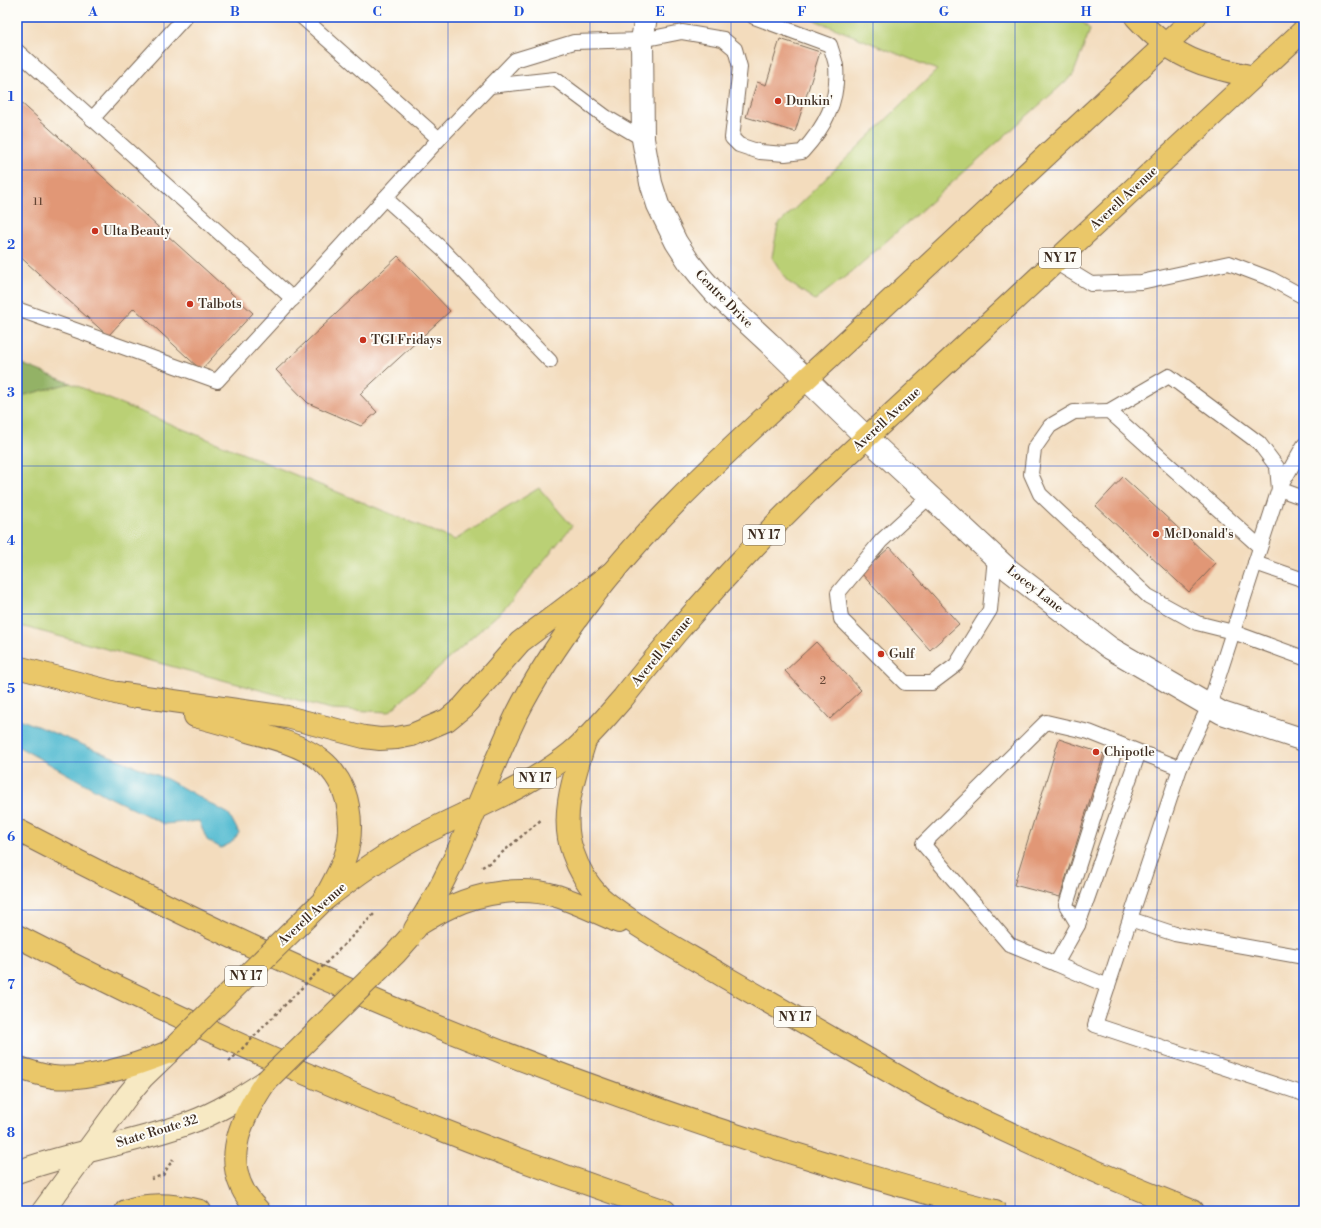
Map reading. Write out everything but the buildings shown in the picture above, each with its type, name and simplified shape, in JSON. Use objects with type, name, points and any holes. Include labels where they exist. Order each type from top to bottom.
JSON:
[{"type":"main road","points":[[1136,17],[1144,26],[1182,55],[1198,62],[1254,77]]},
{"type":"main road","name":"NY 17","points":[[259,1211],[243,1190],[235,1168],[236,1144],[243,1122],[250,1108],[266,1081],[395,954],[414,931],[443,884],[477,808],[501,749],[531,688],[564,636],[614,571],[678,500],[763,418],[806,380],[1195,17]]},
{"type":"main road","name":"Averell Avenue","points":[[169,1052],[324,900],[359,873],[416,838],[535,778],[574,750],[610,713],[727,574],[766,533],[808,492],[1304,30]]},
{"type":"main road","points":[[118,693],[288,717],[364,737],[380,739],[412,735],[447,720],[463,707],[520,642],[614,571]]},
{"type":"main road","points":[[17,667],[118,693],[271,737],[293,745],[315,756],[330,768],[342,785],[347,798],[350,826],[345,857],[324,900]]},
{"type":"main road","name":"NY 17","points":[[586,738],[573,780],[568,809],[570,842],[573,853],[582,872],[598,895],[611,906],[659,939],[932,1096],[1049,1151],[1192,1211]]},
{"type":"main road","points":[[17,830],[168,907],[252,946],[347,988],[510,1056],[703,1125],[890,1183],[995,1211]]},
{"type":"main road","points":[[414,931],[450,907],[465,901],[493,894],[524,892],[540,893],[561,898],[659,939]]},
{"type":"main road","points":[[17,936],[153,1004],[306,1074],[467,1140],[665,1211]]},
{"type":"main road","points":[[17,1067],[53,1077],[85,1076],[123,1067],[169,1052]]},
{"type":"main road","name":"State Route 32","points":[[44,1211],[128,1095],[143,1077],[169,1052]]},
{"type":"main road","name":"State Route 32","points":[[17,1172],[87,1151],[170,1130],[217,1110],[266,1081]]},
{"type":"main road","points":[[126,1211],[144,1207],[165,1206],[200,1211]]},
{"type":"street","name":"Centre Drive","points":[[646,17],[642,40],[643,139],[651,183],[658,205],[676,242],[689,262],[716,294],[806,380]]},
{"type":"street","name":"Locey Lane","points":[[806,380],[1009,570],[1110,648],[1222,713],[1304,740]]},
{"type":"lane","points":[[92,119],[185,17]]},
{"type":"lane","points":[[302,17],[438,139]]},
{"type":"lane","points":[[17,309],[217,381],[438,139],[516,60],[574,42],[642,40],[682,32],[723,39],[735,49],[740,67],[732,138],[739,146],[760,152],[785,154],[802,152],[816,137],[830,110],[836,90],[836,64],[830,45],[754,17]]},
{"type":"lane","points":[[17,51],[293,299]]},
{"type":"lane","points":[[490,86],[555,79],[606,117],[643,139]]},
{"type":"lane","points":[[385,198],[442,249],[550,361]]},
{"type":"lane","points":[[1055,262],[1091,284],[1141,282],[1229,263],[1271,279],[1304,297]]},
{"type":"lane","points":[[1279,489],[1277,467],[1259,443],[1169,376],[1109,411],[1074,412],[1050,426],[1034,449],[1031,474],[1040,494],[1148,596],[1197,623],[1233,632],[1304,658]]},
{"type":"lane","points":[[1109,411],[1260,547]]},
{"type":"lane","points":[[1304,445],[1279,489],[1209,706],[1180,768],[1096,1024],[1304,1094]]},
{"type":"lane","points":[[1279,489],[1304,498]]},
{"type":"lane","points":[[930,496],[881,541],[838,593],[841,619],[905,683],[932,683],[956,665],[990,610],[995,556]]},
{"type":"lane","points":[[1255,563],[1304,580]]},
{"type":"lane","points":[[1108,986],[1010,945],[924,844],[1046,722],[1089,732],[1180,768]]},
{"type":"lane","points":[[1078,925],[1066,905],[1117,744]]},
{"type":"lane","points":[[1056,964],[1078,925],[1139,752]]},
{"type":"lane","points":[[1130,919],[1175,934],[1304,957]]},
{"type":"path","points":[[482,868],[546,816]]},
{"type":"path","points":[[229,1062],[375,913]]},
{"type":"green space","points":[[807,17],[1079,17],[1090,30],[1073,75],[854,270],[815,300],[787,281],[772,257],[778,225],[937,70]]},
{"type":"green space","points":[[17,362],[70,383],[17,397]]},
{"type":"green space","points":[[70,383],[455,540],[539,488],[572,526],[505,608],[389,712],[331,709],[17,625],[17,397]]},
{"type":"water","points":[[17,718],[167,779],[229,814],[239,833],[231,843],[221,848],[207,840],[199,821],[164,824],[105,795],[17,746]]},
{"type":"place","name":"Dunkin'","points":[[778,101]]},
{"type":"place","name":"Ulta Beauty","points":[[95,231]]},
{"type":"place","name":"Talbots","points":[[190,304]]},
{"type":"place","name":"TGI Fridays","points":[[363,340]]},
{"type":"place","name":"McDonald's","points":[[1156,534]]},
{"type":"place","name":"Gulf","points":[[881,654]]},
{"type":"place","name":"Chipotle","points":[[1096,752]]}]
